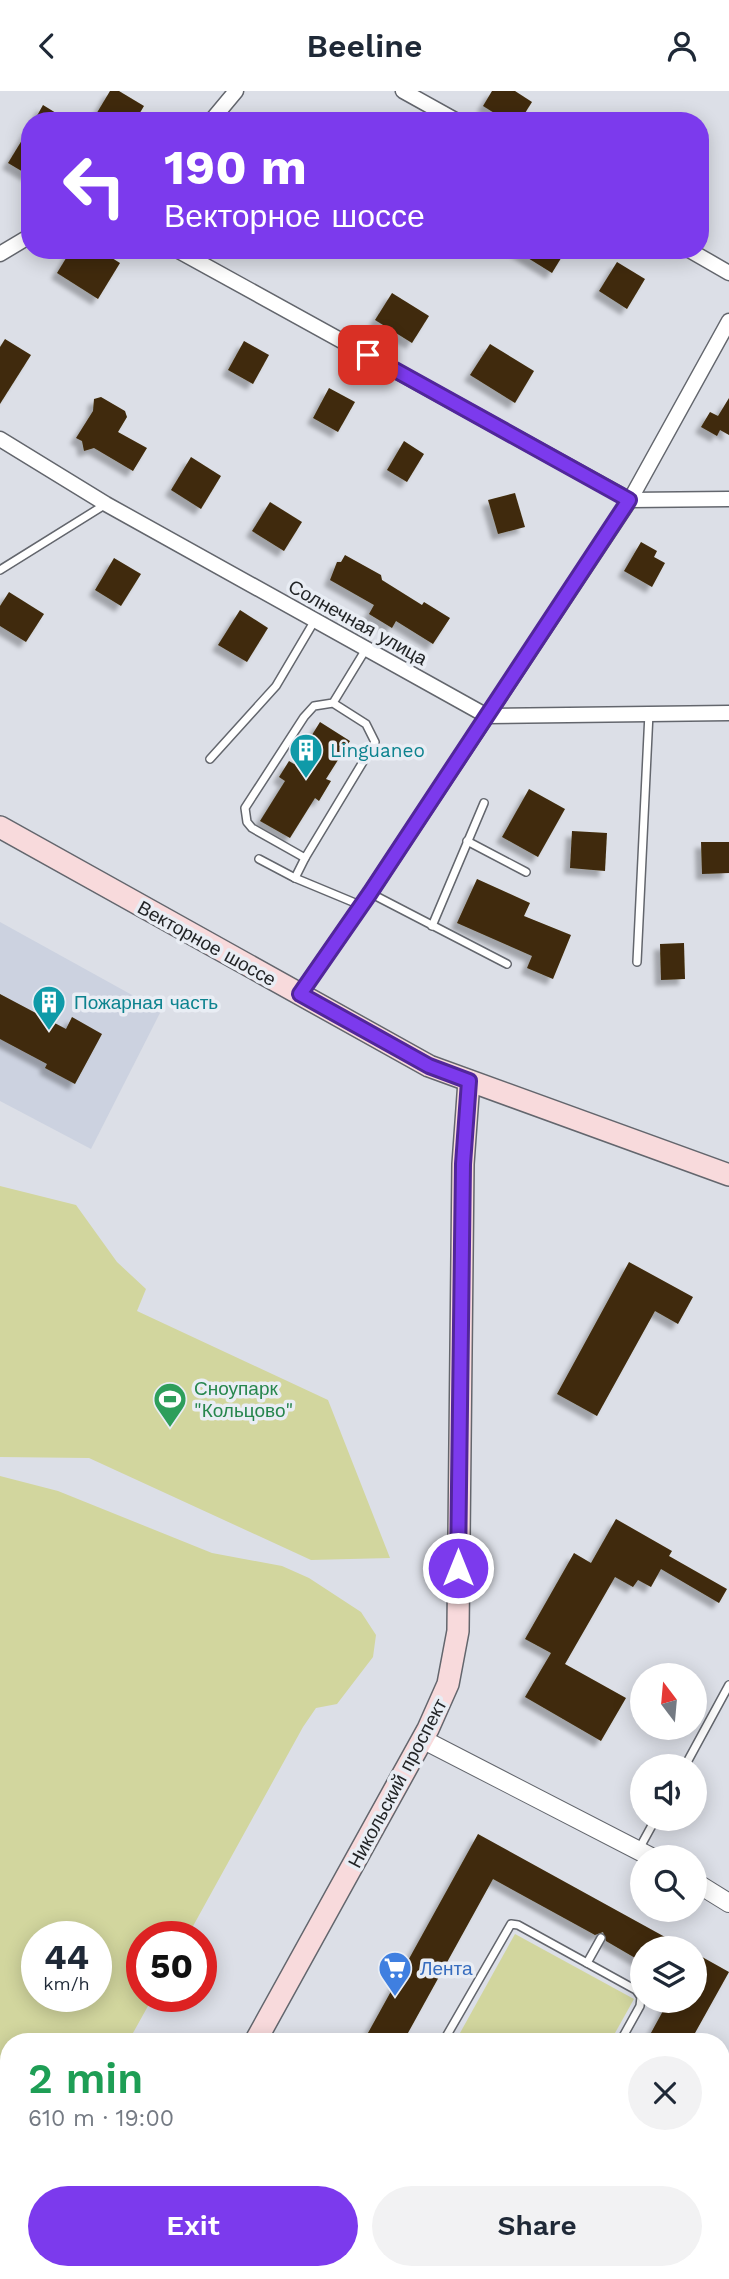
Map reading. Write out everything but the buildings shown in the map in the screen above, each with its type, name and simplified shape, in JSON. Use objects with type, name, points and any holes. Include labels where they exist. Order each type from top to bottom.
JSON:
[{"type":"main road","name":"Векторное шоссе","points":[[0,827],[429,1066],[729,1175]]},
{"type":"main road","name":"Никольский проспект","points":[[260,2033],[422,1739],[448,1684],[458,1631],[463,1164],[469,1081]]},
{"type":"street","points":[[218,112],[236,91]]},
{"type":"street","points":[[403,91],[441,112]]},
{"type":"street","points":[[0,254],[21,241]]},
{"type":"street","points":[[193,259],[629,500],[729,499]]},
{"type":"street","points":[[705,259],[729,273]]},
{"type":"street","points":[[300,994],[362,906],[629,500],[729,321]]},
{"type":"street","name":"Солнечная улица","points":[[0,439],[106,503],[487,716]]},
{"type":"street","points":[[487,716],[729,713]]},
{"type":"street","points":[[422,1739],[630,1845]]},
{"type":"street","points":[[707,1889],[729,1903]]},
{"type":"lane","points":[[0,570],[106,503]]},
{"type":"lane","points":[[210,759],[276,686],[315,620]]},
{"type":"lane","points":[[333,703],[366,648]]},
{"type":"lane","points":[[295,878],[375,742],[366,724],[333,703],[320,703],[304,717],[245,808],[247,822],[252,828],[305,858]]},
{"type":"lane","points":[[637,962],[649,712]]},
{"type":"lane","points":[[432,926],[484,803]]},
{"type":"lane","points":[[467,841],[526,872]]},
{"type":"lane","points":[[260,859],[295,878],[362,906]]},
{"type":"lane","points":[[370,893],[507,964]]},
{"type":"lane","points":[[692,1754],[729,1685]]},
{"type":"lane","points":[[448,2033],[511,1924],[518,1925],[636,1990],[641,1997],[640,2006],[625,2033]]},
{"type":"lane","points":[[587,1963],[601,1938]]},
{"type":"shaded area","points":[[0,922],[161,1011],[91,1149],[0,1101]]},
{"type":"green space","name":"Сноупарк \"Кольцово\"","points":[[0,1186],[76,1205],[117,1262],[146,1289],[137,1311],[328,1400],[390,1558],[311,1560],[89,1458],[0,1457]]},
{"type":"green space","points":[[0,1476],[58,1491],[212,1553],[282,1566],[309,1578],[361,1612],[376,1635],[373,1657],[337,1704],[316,1708],[196,1921],[126,1921],[126,2012],[145,2012],[133,2033],[0,2033]]},
{"type":"green space","points":[[515,1934],[630,1997],[630,2006],[615,2033],[460,2033]]},
{"type":"place","name":"Linguaneo","points":[[306,780]]},
{"type":"place","name":"Пожарная часть","points":[[49,1032]]},
{"type":"place","name":"Сноупарк \"Кольцово\"","points":[[170,1429]]},
{"type":"place","name":"Лента","points":[[395,1998]]},
{"type":"route","points":[[368,355],[629,500],[370,893],[300,994],[429,1066],[469,1081],[463,1164],[458,1568]]}]
